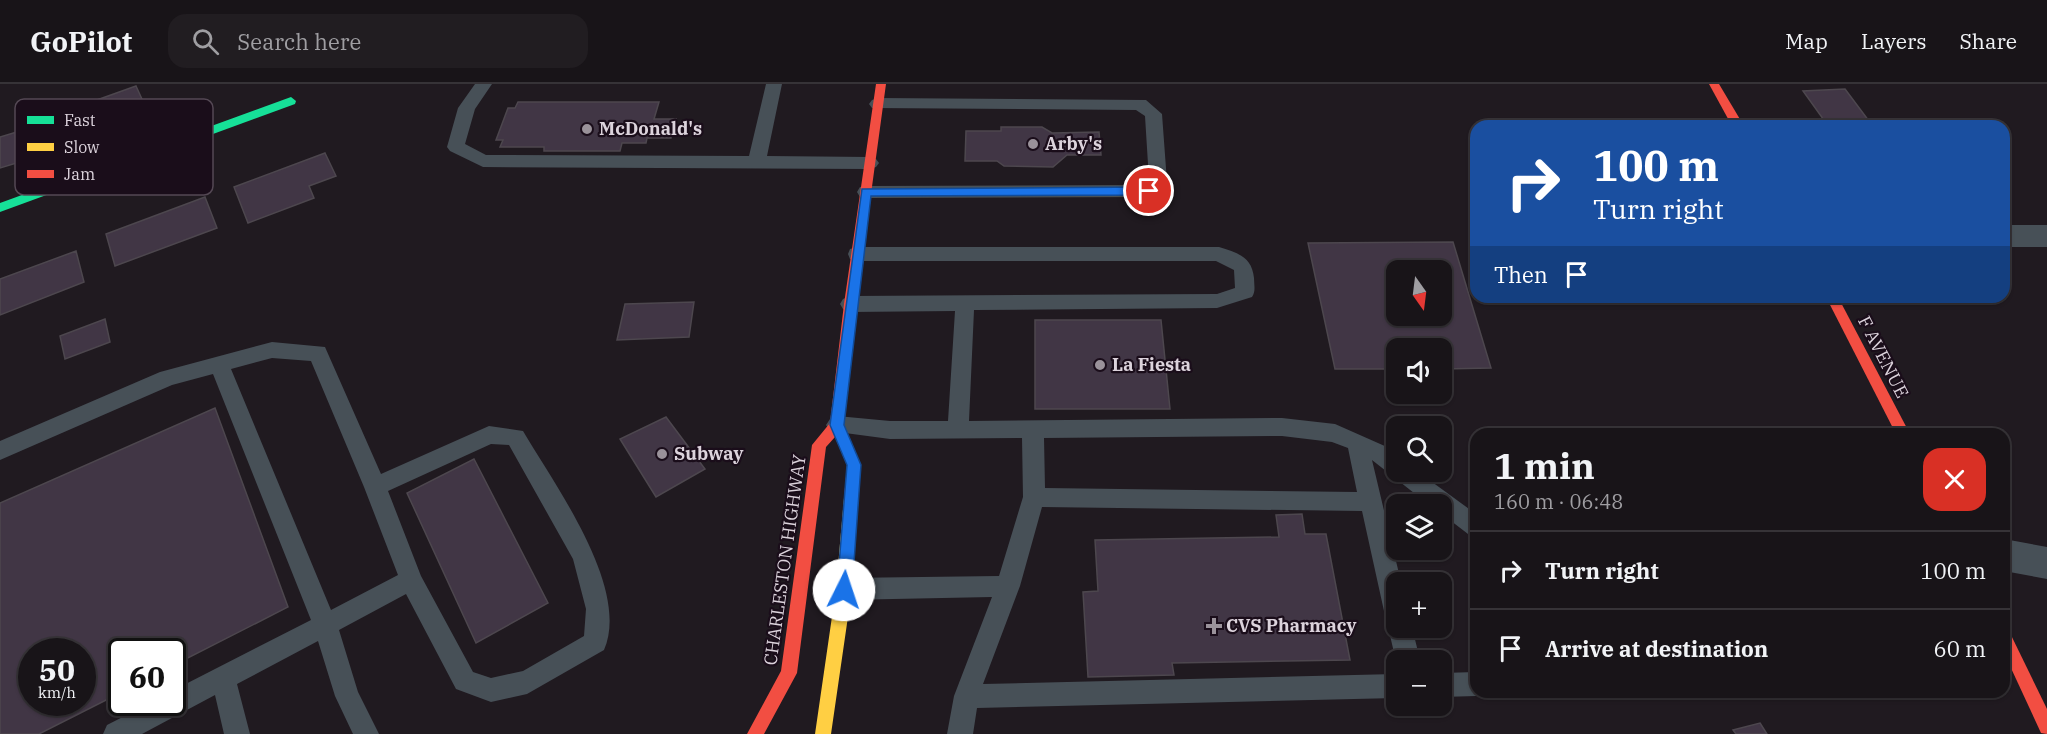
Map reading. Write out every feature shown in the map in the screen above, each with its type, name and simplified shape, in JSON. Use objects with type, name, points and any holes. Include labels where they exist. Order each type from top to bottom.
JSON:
[{"type":"main road","points":[[823,734],[844,590],[854,465],[837,425],[850,304],[881,84]]},
{"type":"main road","points":[[1714,84],[1735,120]]},
{"type":"main road","points":[[213,130],[291,101]]},
{"type":"main road","points":[[0,208],[35,195]]},
{"type":"main road","name":"F AVENUE","points":[[1835,303],[1899,428]]},
{"type":"main road","name":"CHARLESTON HIGHWAY","points":[[755,734],[789,673],[819,445],[837,425]]},
{"type":"main road","points":[[2010,649],[2047,727]]},
{"type":"street","points":[[2010,237],[2047,236]]},
{"type":"street","points":[[2010,556],[2047,563]]},
{"type":"lane","points":[[484,84],[466,108],[456,147],[483,161],[870,163]]},
{"type":"lane","points":[[757,162],[774,84]]},
{"type":"lane","points":[[1126,84],[1126,104]]},
{"type":"lane","points":[[866,192],[1149,191],[1158,182],[1153,114],[1140,104],[878,104]]},
{"type":"lane","points":[[850,304],[1217,301],[1245,292],[1243,266],[1219,254],[857,254]]},
{"type":"lane","points":[[958,430],[965,303]]},
{"type":"lane","points":[[0,451],[167,378],[272,350],[318,353],[375,487],[411,580],[465,681],[492,690],[527,682],[595,642],[598,609],[584,557],[515,437],[489,435],[375,487]]},
{"type":"lane","points":[[219,364],[326,626],[347,696],[366,734]]},
{"type":"lane","points":[[837,425],[890,430],[1282,427],[1335,433],[1379,453],[1386,459]]},
{"type":"lane","points":[[960,734],[966,696],[1008,586],[1034,497],[1033,429]]},
{"type":"lane","points":[[1357,443],[1387,572]]},
{"type":"lane","points":[[1414,482],[1470,523]]},
{"type":"lane","points":[[1034,497],[1371,502]]},
{"type":"lane","points":[[116,734],[411,580]]},
{"type":"lane","points":[[844,590],[1008,586]]},
{"type":"lane","points":[[223,679],[237,734]]},
{"type":"lane","points":[[1452,685],[1470,684]]},
{"type":"lane","points":[[966,696],[1386,686]]},
{"type":"building","points":[[136,86],[142,99],[100,99]]},
{"type":"building","points":[[1845,89],[1868,120],[1824,120],[1803,91]]},
{"type":"building","name":"McDonald's","points":[[518,102],[659,102],[654,119],[676,119],[671,138],[647,138],[646,143],[622,143],[620,151],[544,151],[544,147],[500,147],[503,140],[496,140],[508,108],[515,108]]},
{"type":"building","name":"Arby's","points":[[1001,127],[1042,127],[1052,133],[1099,132],[1101,155],[1067,155],[1053,167],[1004,166],[997,161],[965,161],[966,131],[1001,131]]},
{"type":"building","points":[[15,132],[15,163],[0,168],[0,137]]},
{"type":"building","points":[[325,153],[336,176],[309,186],[314,198],[248,223],[234,187]]},
{"type":"building","points":[[205,197],[217,228],[115,266],[106,234]]},
{"type":"building","points":[[1453,242],[1491,368],[1452,369],[1452,338],[1386,338],[1386,369],[1335,369],[1308,243]]},
{"type":"building","points":[[76,251],[84,282],[0,315],[0,279]]},
{"type":"building","points":[[694,302],[689,337],[617,340],[625,304]]},
{"type":"building","points":[[105,319],[110,342],[65,359],[60,336]]},
{"type":"building","name":"La Fiesta","points":[[1035,320],[1161,320],[1170,409],[1035,409]]},
{"type":"building","points":[[215,408],[288,607],[186,659],[186,638],[108,638],[108,699],[96,705],[96,638],[18,638],[18,716],[75,716],[39,734],[0,734],[0,503]]},
{"type":"building","name":"Subway","points":[[666,417],[705,469],[656,497],[620,439]]},
{"type":"building","points":[[474,459],[548,603],[476,643],[407,493]]},
{"type":"building","name":"CVS Pharmacy","points":[[1302,514],[1305,534],[1326,534],[1350,660],[1172,663],[1174,675],[1088,677],[1083,592],[1098,591],[1095,540],[1279,537],[1276,515]]},
{"type":"building","points":[[1760,723],[1767,734],[1736,734],[1733,730]]},
{"type":"traffic: fast","points":[[213,130],[291,101]]},
{"type":"traffic: fast","points":[[0,208],[35,195]]},
{"type":"traffic: slow","points":[[823,734],[844,589],[851,498]]},
{"type":"traffic: jam","points":[[851,498],[854,465],[837,425],[850,304],[881,84]]},
{"type":"traffic: jam","points":[[1714,84],[1735,120]]},
{"type":"traffic: jam","points":[[1835,303],[1900,428]]},
{"type":"traffic: jam","points":[[755,734],[789,673],[819,445],[837,425]]},
{"type":"traffic: jam","points":[[2010,649],[2047,727]]},
{"type":"place","name":"McDonald's","points":[[587,129]]},
{"type":"place","name":"Arby's","points":[[1033,144]]},
{"type":"place","name":"La Fiesta","points":[[1100,365]]},
{"type":"place","name":"Subway","points":[[662,454]]},
{"type":"place","name":"CVS Pharmacy","points":[[1214,626]]},
{"type":"route","points":[[844,590],[854,465],[837,425],[850,304],[866,192],[1149,191]]}]
